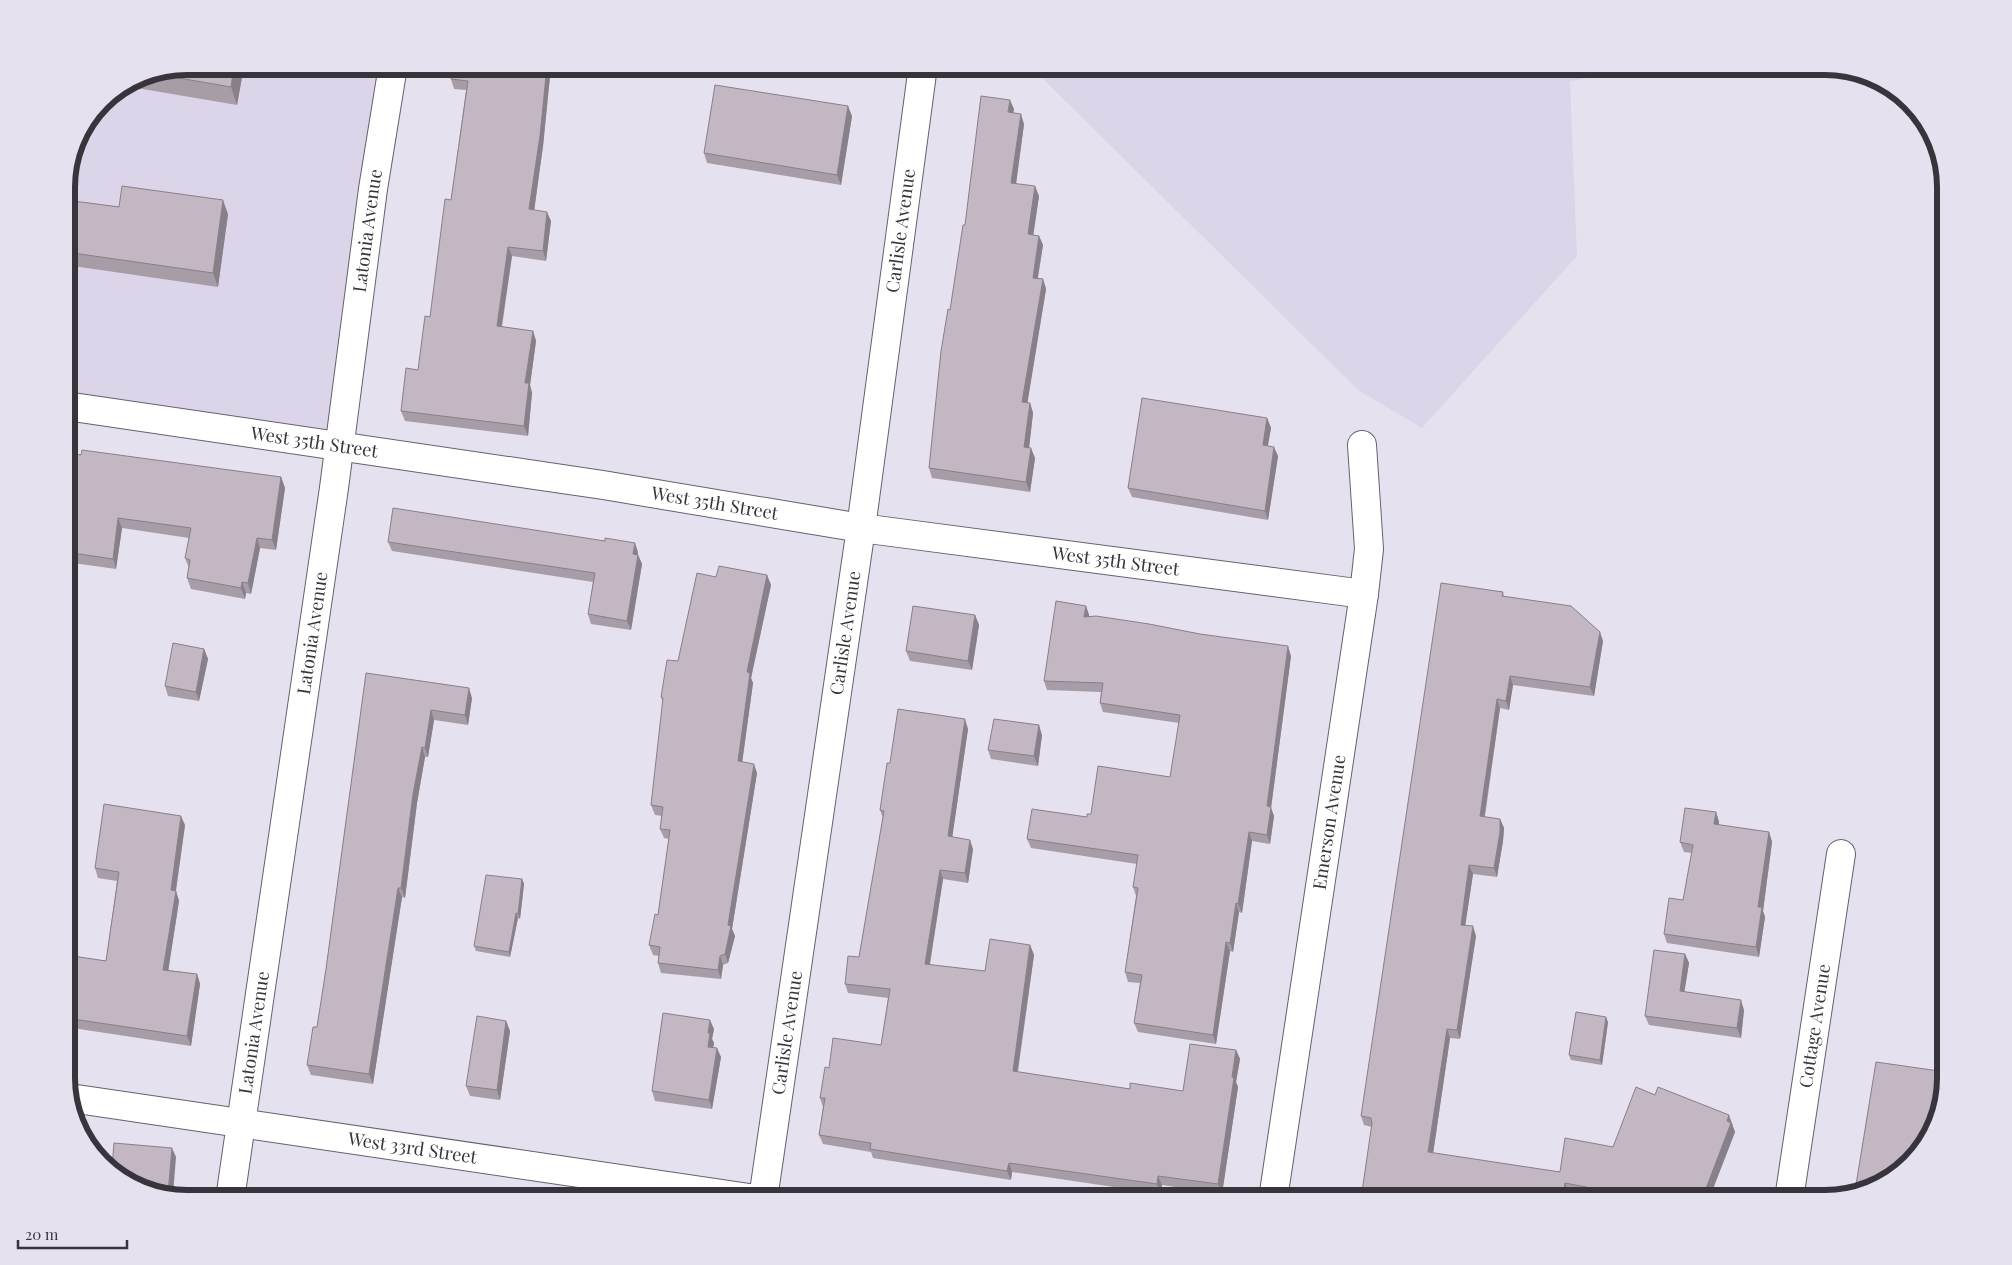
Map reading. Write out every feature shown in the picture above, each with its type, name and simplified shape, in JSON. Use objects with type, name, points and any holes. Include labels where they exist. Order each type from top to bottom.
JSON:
[{"type":"street","name":"Latonia Avenue","points":[[231,1190],[339,446],[372,188],[391,75]]},
{"type":"street","name":"Carlisle Avenue","points":[[764,1190],[862,528],[922,75]]},
{"type":"street","name":"West 35th Street","points":[[75,407],[603,485],[862,528],[1364,594]]},
{"type":"street","name":"Emerson Avenue","points":[[1274,1190],[1364,594],[1369,549],[1362,445]]},
{"type":"street","name":"Cottage Avenue","points":[[1790,1190],[1841,854]]},
{"type":"street","name":"West 33rd Street","points":[[77,1099],[695,1190]]},
{"type":"shaded area","points":[[186,75],[392,75],[339,446],[75,407],[76,172],[83,144],[98,119],[113,103],[131,90],[144,83],[165,77]]},
{"type":"shaded area","points":[[1039,75],[1608,75],[1570,81],[1577,256],[1422,428],[1358,390]]},
{"type":"building","points":[[233,75],[231,87],[169,76]]},
{"type":"building","points":[[451,75],[546,75],[540,136],[529,209],[547,212],[543,251],[508,247],[497,326],[533,331],[525,383],[529,383],[524,426],[401,411],[406,368],[418,370],[425,316],[430,317],[445,199],[451,200],[468,81],[451,79]]},
{"type":"building","points":[[715,85],[848,106],[837,175],[704,153]]},
{"type":"building","points":[[981,96],[1010,100],[1008,112],[1021,114],[1011,183],[1035,186],[1028,234],[1039,236],[1033,278],[1043,279],[1022,402],[1030,403],[1024,447],[1031,448],[1026,482],[929,468],[941,351],[948,309],[950,310],[963,225],[965,225]]},
{"type":"building","points":[[122,186],[223,200],[213,273],[75,253],[75,201],[119,207]]},
{"type":"building","points":[[1142,398],[1267,418],[1263,445],[1274,447],[1265,511],[1128,488]]},
{"type":"building","points":[[82,450],[281,477],[272,540],[257,538],[248,583],[242,582],[241,588],[187,578],[190,560],[185,558],[191,528],[118,518],[113,559],[75,553],[75,454],[81,455]]},
{"type":"building","points":[[393,508],[605,541],[605,538],[635,543],[633,554],[638,555],[627,621],[588,614],[595,573],[388,542]]},
{"type":"building","points":[[719,566],[767,575],[747,672],[750,673],[738,761],[754,764],[728,925],[731,926],[725,954],[720,956],[718,970],[658,963],[660,947],[649,945],[655,914],[658,915],[670,830],[660,829],[663,807],[651,805],[663,698],[661,697],[667,660],[678,661],[697,573],[716,577]]},
{"type":"building","points":[[1441,583],[1503,592],[1502,596],[1571,606],[1600,632],[1590,687],[1510,676],[1506,701],[1497,699],[1480,816],[1500,819],[1500,832],[1494,868],[1469,865],[1461,925],[1473,926],[1457,1030],[1447,1029],[1428,1152],[1560,1172],[1565,1138],[1613,1147],[1636,1087],[1655,1095],[1658,1087],[1729,1115],[1727,1121],[1731,1123],[1705,1190],[1602,1190],[1565,1183],[1564,1190],[1362,1190],[1372,1123],[1371,1118],[1361,1116]]},
{"type":"building","points":[[1056,601],[1086,606],[1084,617],[1096,616],[1200,634],[1288,646],[1267,806],[1271,807],[1267,835],[1249,832],[1230,943],[1226,942],[1213,1035],[1134,1023],[1142,975],[1125,972],[1138,888],[1133,887],[1138,855],[1027,839],[1032,809],[1087,817],[1087,814],[1091,814],[1098,766],[1170,777],[1180,715],[1100,703],[1103,683],[1044,681]]},
{"type":"building","points":[[913,606],[975,615],[968,661],[906,651]]},
{"type":"building","points":[[173,643],[204,649],[196,692],[165,686]]},
{"type":"building","points":[[366,673],[469,688],[465,715],[431,710],[425,748],[422,747],[413,794],[401,888],[398,888],[369,1074],[307,1065],[313,1027],[317,1027],[326,969]]},
{"type":"building","points":[[898,709],[965,719],[948,836],[970,840],[965,873],[940,870],[925,964],[985,971],[990,939],[1030,945],[1013,1071],[1130,1089],[1130,1083],[1183,1091],[1190,1044],[1236,1050],[1232,1077],[1234,1078],[1218,1184],[1158,1176],[1157,1184],[1009,1163],[1007,1171],[870,1149],[871,1143],[819,1135],[825,1098],[820,1098],[825,1067],[829,1068],[833,1038],[881,1045],[890,989],[845,984],[848,956],[859,957],[884,811],[880,810],[887,763],[890,763]]},
{"type":"building","points":[[994,719],[1039,725],[1034,756],[988,750]]},
{"type":"building","points":[[104,804],[181,816],[171,890],[176,891],[163,970],[197,974],[187,1036],[75,1019],[75,956],[106,961],[119,872],[95,868]]},
{"type":"building","points":[[1685,808],[1716,812],[1714,824],[1769,832],[1758,907],[1762,907],[1756,947],[1664,934],[1669,898],[1683,900],[1693,845],[1680,842]]},
{"type":"building","points":[[486,875],[522,879],[518,914],[516,913],[509,952],[474,946]]},
{"type":"building","points":[[1654,950],[1685,954],[1680,991],[1741,1000],[1737,1028],[1645,1016]]},
{"type":"building","points":[[1576,1012],[1606,1017],[1600,1060],[1569,1055]]},
{"type":"building","points":[[663,1013],[710,1020],[708,1047],[717,1048],[709,1100],[652,1091]]},
{"type":"building","points":[[477,1016],[506,1021],[497,1090],[466,1086]]},
{"type":"building","points":[[1876,1062],[1937,1071],[1936,1093],[1929,1121],[1914,1146],[1893,1167],[1868,1182],[1856,1185]]},
{"type":"building","points":[[114,1143],[172,1148],[168,1188],[144,1182],[113,1161]]}]
